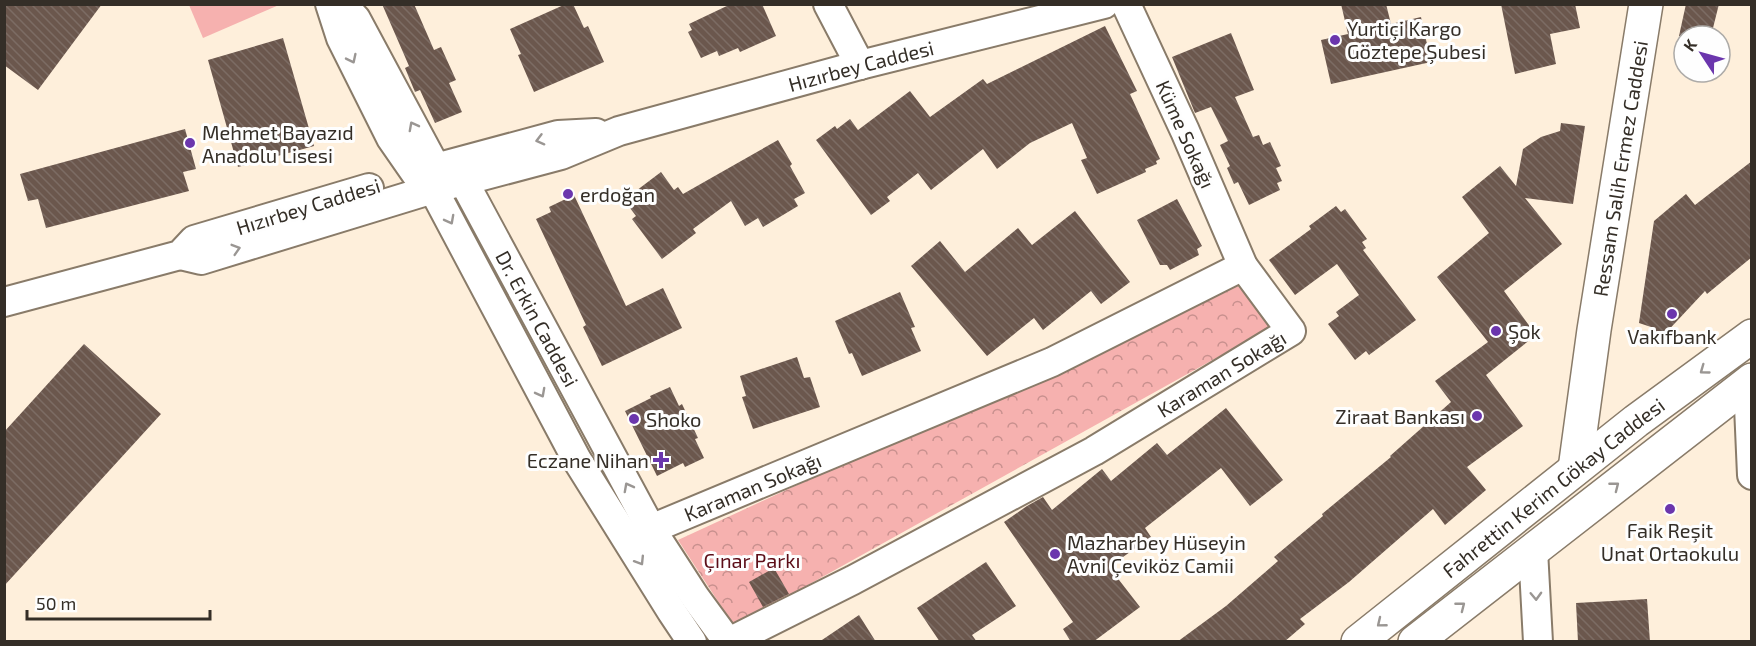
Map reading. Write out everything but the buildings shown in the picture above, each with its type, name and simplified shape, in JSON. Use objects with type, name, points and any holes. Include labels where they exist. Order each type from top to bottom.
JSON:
[{"type":"main road","name":"Ressam Salih Ermez Caddesi","points":[[1594,330],[1646,4]]},
{"type":"main road","points":[[1594,330],[1594,364],[1599,398],[1604,410],[1621,432],[1679,437]]},
{"type":"main road","points":[[1575,469],[1594,330]]},
{"type":"main road","name":"Fahrettin Kerim Gökay Caddesi","points":[[1358,642],[1621,432],[1752,336]]},
{"type":"main road","name":"Fahrettin Kerim Gökay Caddesi","points":[[1416,641],[1750,382]]},
{"type":"street","name":"Dr. Erkin Caddesi","points":[[330,4],[341,38],[391,138],[428,177]]},
{"type":"street","name":"Dr. Erkin Caddesi","points":[[342,4],[356,19],[428,177],[577,460],[692,642]]},
{"type":"street","points":[[828,4],[860,65]]},
{"type":"street","name":"Hızırbey Caddesi","points":[[428,177],[464,182],[561,155],[619,131],[860,65],[1104,4]]},
{"type":"street","name":"Küme Sokağı","points":[[1126,4],[1185,131],[1243,266]]},
{"type":"street","name":"Hızırbey Caddesi","points":[[4,302],[428,177],[558,135],[619,131]]},
{"type":"street","name":"Dr. Erkin Caddesi","points":[[464,182],[651,530],[695,597],[729,642]]},
{"type":"street","name":"Karaman Sokağı","points":[[651,530],[1052,362],[1243,266],[1291,331],[1094,451],[853,580],[729,642]]},
{"type":"street","points":[[1750,382],[1752,475]]},
{"type":"street","points":[[1533,550],[1538,642]]},
{"type":"green space","points":[[189,5],[279,5],[203,38]]},
{"type":"green space","name":"Çınar Parkı","points":[[1235,283],[1274,326],[734,626],[678,540]]},
{"type":"place","name":"Yurtiçi Kargo Göztepe Şubesi","points":[[1335,40]]},
{"type":"place","name":"Mehmet Bayazıd Anadolu Lisesi","points":[[190,143]]},
{"type":"place","name":"erdoğan","points":[[568,194]]},
{"type":"place","name":"Vakıfbank","points":[[1672,314]]},
{"type":"place","name":"Şok","points":[[1496,331]]},
{"type":"place","name":"Ziraat Bankası","points":[[1477,416]]},
{"type":"place","name":"Shoko","points":[[634,419]]},
{"type":"place","name":"Eczane Nihan","points":[[661,460]]},
{"type":"place","name":"Faik Reşit Unat Ortaokulu","points":[[1670,509]]},
{"type":"place","name":"Mazharbey Hüseyin Avni Çeviköz Camii","points":[[1055,554]]}]
